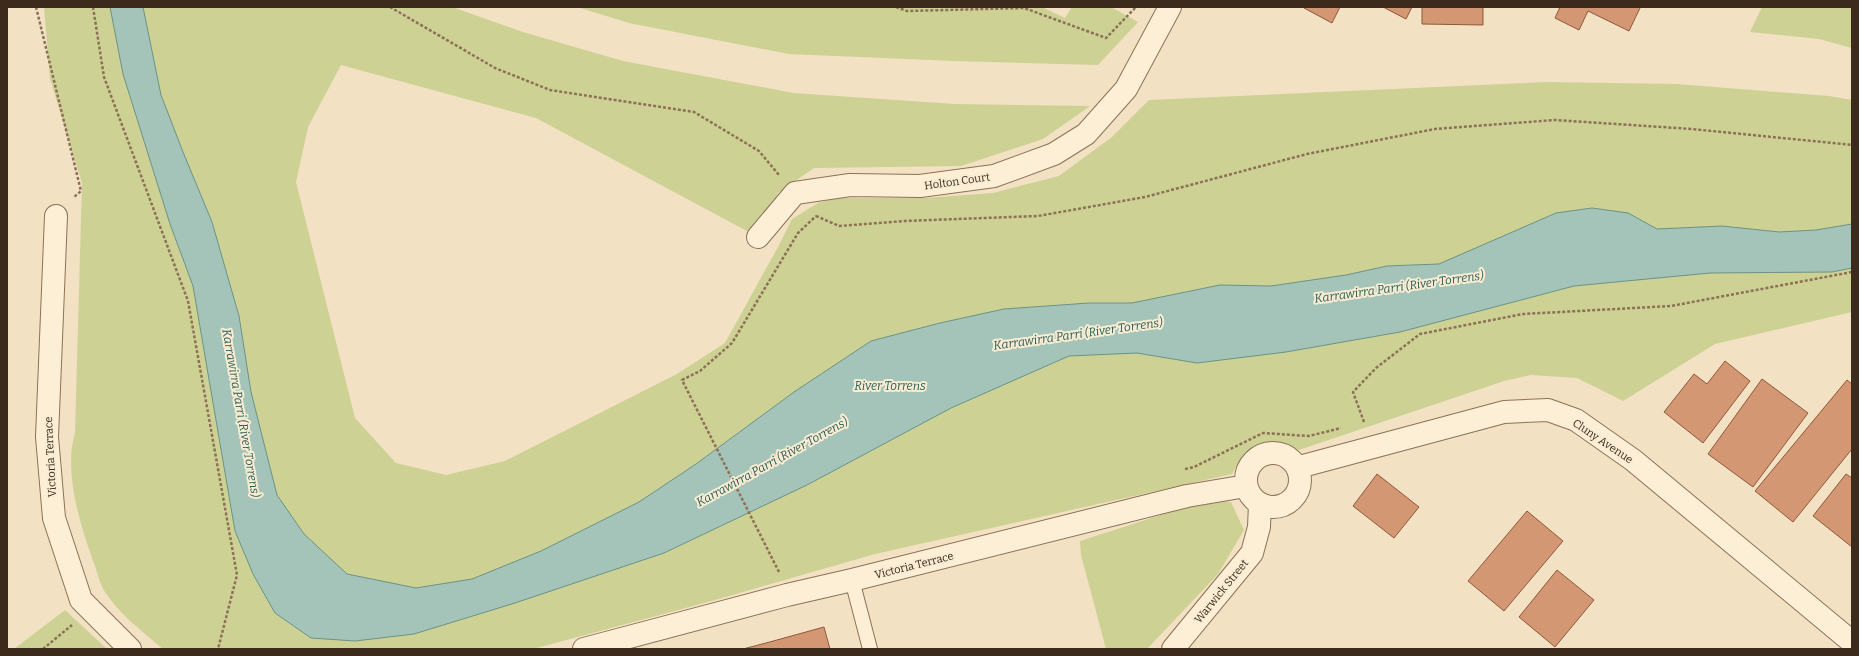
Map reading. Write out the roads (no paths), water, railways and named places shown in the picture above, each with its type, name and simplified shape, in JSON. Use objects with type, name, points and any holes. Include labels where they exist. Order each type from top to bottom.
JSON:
[{"type":"street","name":"Holton Court","points":[[758,237],[794,193],[850,185],[920,186],[994,176],[1054,154],[1086,134],[1126,89],[1170,7]]},
{"type":"street","name":"Victoria Terrace","points":[[56,216],[47,437],[54,518],[81,600],[130,649]]},
{"type":"street","name":"Cluny Avenue","points":[[1299,467],[1504,412],[1548,410],[1576,420],[1632,460],[1852,642]]},
{"type":"street","points":[[1274,452],[1283,454],[1299,467],[1299,489],[1290,502],[1276,507],[1260,504],[1252,498],[1246,486],[1245,476],[1249,466],[1255,458],[1264,453],[1274,452]]},
{"type":"street","name":"Victoria Terrace","points":[[584,649],[787,595],[1187,496],[1246,486]]},
{"type":"street","name":"Warwick Street","points":[[1173,649],[1252,553],[1259,527],[1260,504]]},
{"type":"lane","points":[[852,580],[870,649]]},
{"type":"water","name":"River Torrens","points":[[110,7],[143,7],[161,95],[212,222],[239,316],[251,392],[277,495],[304,534],[347,574],[416,588],[472,579],[541,551],[639,502],[696,464],[794,392],[871,341],[940,323],[1004,309],[1089,303],[1132,303],[1220,285],[1271,286],[1346,275],[1387,266],[1439,264],[1556,213],[1592,208],[1628,213],[1657,229],[1722,226],[1779,232],[1816,230],[1852,224],[1852,268],[1832,272],[1710,273],[1574,286],[1400,332],[1286,352],[1197,363],[1137,353],[1069,356],[951,408],[807,485],[664,553],[515,603],[414,634],[355,641],[311,638],[275,613],[253,574],[235,531],[193,286],[170,224],[123,74]]},
{"type":"water label","name":"Karrawirra Parri (River Torrens)","points":[[1399,287]]},
{"type":"water label","name":"Karrawirra Parri (River Torrens)","points":[[1078,334]]},
{"type":"water label","name":"Karrawirra Parri (River Torrens)","points":[[241,413]]},
{"type":"water label","name":"Karrawirra Parri (River Torrens)","points":[[772,462]]}]
